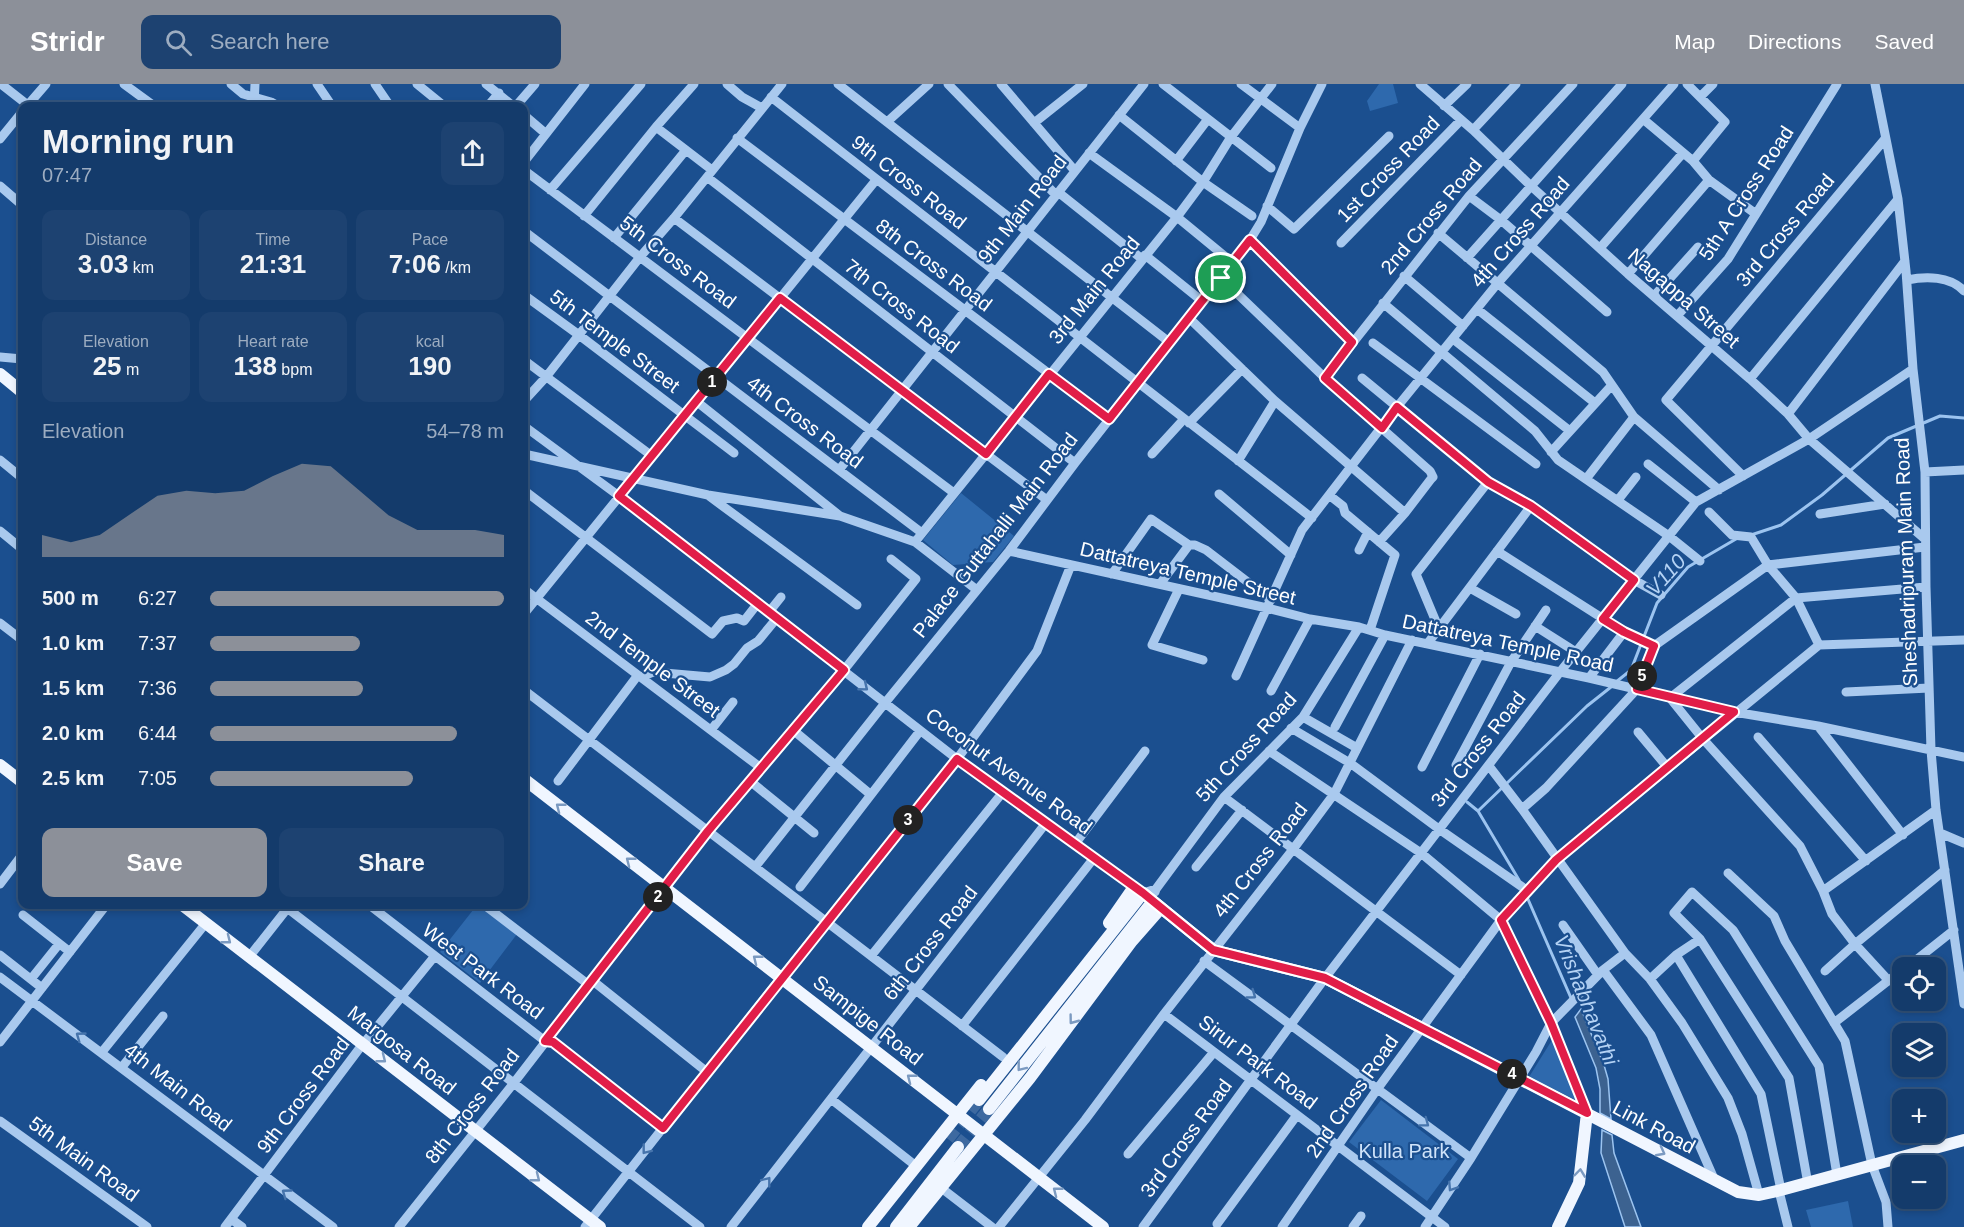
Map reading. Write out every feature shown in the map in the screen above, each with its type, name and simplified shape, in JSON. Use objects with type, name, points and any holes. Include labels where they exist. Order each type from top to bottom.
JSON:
[{"type":"main road","points":[[1,377],[18,389]]},
{"type":"main road","points":[[0,765],[18,779]]},
{"type":"main road","name":"Sampige Road","points":[[528,782],[1103,1227]]},
{"type":"main road","points":[[979,1100],[1123,917],[1138,890]]},
{"type":"main road","points":[[868,1227],[1138,890]]},
{"type":"main road","name":"Coconut Avenue Road","points":[[1138,890],[1156,899]]},
{"type":"main road","points":[[989,1109],[1156,899]]},
{"type":"main road","points":[[909,1227],[1030,1078],[1132,942],[1156,899]]},
{"type":"main road","name":"Link Road","points":[[1156,899],[1213,950],[1325,978],[1738,1192],[1760,1195],[1780,1191],[1964,1140]]},
{"type":"main road","name":"Margosa Road","points":[[188,909],[475,1131],[592,1225]]},
{"type":"main road","points":[[1558,1227],[1579,1183],[1587,1113]]},
{"type":"main road","points":[[878,1227],[953,1143],[896,1227]]},
{"type":"street","points":[[1,84],[20,102]]},
{"type":"street","points":[[32,102],[46,84]]},
{"type":"street","points":[[124,84],[149,102]]},
{"type":"street","points":[[231,84],[254,101],[272,102]]},
{"type":"street","points":[[254,101],[255,84]]},
{"type":"street","points":[[316,84],[329,102]]},
{"type":"street","points":[[375,84],[387,102]]},
{"type":"street","points":[[417,84],[439,102]]},
{"type":"street","points":[[486,84],[509,102]]},
{"type":"street","points":[[518,102],[535,84]]},
{"type":"street","points":[[528,156],[585,84]]},
{"type":"street","points":[[550,190],[641,84]]},
{"type":"street","points":[[585,216],[656,127],[694,84]]},
{"type":"street","points":[[727,84],[742,97],[762,108]]},
{"type":"street","points":[[528,397],[782,84]]},
{"type":"street","points":[[887,122],[929,84]]},
{"type":"street","points":[[948,84],[1057,194],[1202,301]]},
{"type":"street","points":[[1002,84],[1075,171]]},
{"type":"street","points":[[1034,123],[1083,84]]},
{"type":"street","name":"9th Main Road","points":[[839,470],[1143,84]]},
{"type":"street","points":[[1163,84],[1271,168]]},
{"type":"street","points":[[1241,84],[1299,128]]},
{"type":"street","name":"3rd Main Road","points":[[915,542],[1176,217],[1203,182],[1231,136],[1272,84]]},
{"type":"street","name":"Palace Guttahalli Main Road","points":[[755,867],[1009,551],[1109,419],[1250,240],[1267,206],[1299,128],[1322,84]]},
{"type":"street","name":"Nagappa Street","points":[[1420,84],[1629,274],[1750,379],[1788,414],[1809,438],[1885,504],[1925,543]]},
{"type":"street","points":[[1444,106],[1467,84]]},
{"type":"street","points":[[1473,130],[1516,84]]},
{"type":"street","name":"2nd Cross Road","points":[[1325,378],[1469,196],[1573,84]]},
{"type":"street","points":[[1467,258],[1622,84]]},
{"type":"street","name":"4th Cross Road","points":[[1269,604],[1302,531],[1397,407],[1497,284],[1674,84]]},
{"type":"street","points":[[1687,84],[1725,122],[1693,161]]},
{"type":"street","points":[[1700,97],[1713,84]]},
{"type":"street","name":"5th A Cross Road","points":[[1677,316],[1728,259],[1837,84]]},
{"type":"street","name":"Sheshadripuram Main Road","points":[[1875,84],[1898,199],[1907,280],[1913,369],[1925,472],[1931,750],[1936,810],[1964,1004]]},
{"type":"street","points":[[842,85],[1169,342]]},
{"type":"street","points":[[491,102],[499,93]]},
{"type":"street","name":"9th Cross Road","points":[[771,98],[1137,383]]},
{"type":"street","points":[[1119,115],[1203,182],[1252,216]]},
{"type":"street","points":[[528,118],[545,133]]},
{"type":"street","points":[[0,140],[18,119]]},
{"type":"street","points":[[1176,160],[1208,119]]},
{"type":"street","points":[[1643,119],[1693,161],[1709,180],[1756,214]]},
{"type":"street","name":"1st Cross Road","points":[[1341,243],[1461,120]]},
{"type":"street","name":"7th Cross Road","points":[[656,127],[686,150],[710,174],[812,259],[1075,463]]},
{"type":"street","points":[[1267,206],[1294,229],[1389,136]]},
{"type":"street","name":"8th Cross Road","points":[[737,138],[1109,419]]},
{"type":"street","name":"3rd Cross Road","points":[[1743,476],[1666,400],[1885,139]]},
{"type":"street","points":[[615,238],[686,150]]},
{"type":"street","points":[[1089,153],[1176,217],[1233,263]]},
{"type":"street","points":[[1600,248],[1683,153]]},
{"type":"street","name":"5th Cross Road","points":[[528,173],[954,493]]},
{"type":"street","points":[[528,610],[876,180]]},
{"type":"street","name":"5th A Cross Road","points":[[1629,274],[1709,180]]},
{"type":"street","points":[[0,186],[18,202]]},
{"type":"street","points":[[1469,196],[1501,220],[1607,312]]},
{"type":"street","points":[[1750,379],[1898,199]]},
{"type":"street","points":[[674,218],[1047,500]]},
{"type":"street","points":[[1438,233],[1603,372],[1634,417],[1719,490]]},
{"type":"street","name":"4th Cross Road","points":[[528,234],[922,533]]},
{"type":"street","points":[[1250,240],[1352,342]]},
{"type":"street","points":[[1654,296],[1698,247]]},
{"type":"street","points":[[1788,414],[1905,261]]},
{"type":"street","points":[[1404,276],[1463,326]]},
{"type":"street","points":[[1221,278],[1325,378],[1430,471],[1432,477],[1406,513],[1379,542]]},
{"type":"street","points":[[1907,280],[1938,278],[1949,281],[1964,291]]},
{"type":"street","name":"5th Temple Street","points":[[528,298],[734,453]]},
{"type":"street","points":[[1383,303],[1535,431],[1558,460],[1669,536],[1700,561]]},
{"type":"street","points":[[1477,309],[1595,403]]},
{"type":"street","points":[[1189,318],[1275,401],[1406,513]]},
{"type":"street","points":[[1453,339],[1570,431]]},
{"type":"street","points":[[1373,343],[1536,464]]},
{"type":"street","points":[[0,357],[18,359]]},
{"type":"street","points":[[528,363],[652,456]]},
{"type":"street","points":[[1152,454],[1242,369]]},
{"type":"street","name":"3rd Cross Road","points":[[1143,1227],[1376,911],[1560,672],[1696,502],[1809,438],[1913,369]]},
{"type":"street","points":[[1362,378],[1488,482],[1531,506],[1634,580],[1661,595]]},
{"type":"street","points":[[1137,383],[1312,518]]},
{"type":"street","points":[[1551,452],[1612,385]]},
{"type":"street","points":[[696,401],[840,516]]},
{"type":"street","points":[[1238,461],[1275,401]]},
{"type":"street","points":[[1586,479],[1634,417]]},
{"type":"street","points":[[528,429],[619,496],[844,670]]},
{"type":"street","points":[[528,455],[708,495],[840,516],[915,542],[977,590]]},
{"type":"street","points":[[0,460],[18,475]]},
{"type":"street","points":[[1648,464],[1696,502]]},
{"type":"street","points":[[1925,472],[1964,470]]},
{"type":"street","points":[[1618,500],[1636,477]]},
{"type":"street","points":[[1439,629],[1416,574],[1488,482]]},
{"type":"street","points":[[528,493],[712,634],[723,621],[737,618],[744,621],[758,603]]},
{"type":"street","points":[[1220,494],[1291,555]]},
{"type":"street","points":[[708,495],[857,605]]},
{"type":"street","points":[[1329,495],[1343,506],[1345,513],[1395,555],[1370,630]]},
{"type":"street","points":[[1820,513],[1885,504]]},
{"type":"street","points":[[1428,643],[1531,506]]},
{"type":"street","points":[[1709,512],[1732,535],[1751,537],[1768,564],[1796,598],[1819,645]]},
{"type":"street","points":[[1112,574],[1151,519],[1189,545],[1206,550],[1269,604],[1236,676]]},
{"type":"street","points":[[0,531],[18,546]]},
{"type":"street","points":[[1359,550],[1368,532]]},
{"type":"street","points":[[1522,809],[1546,788],[1637,689],[1654,646],[1768,564],[1925,543]]},
{"type":"street","points":[[1160,585],[1189,545]]},
{"type":"street","name":"Dattatreya Temple Street","points":[[1009,551],[1179,589],[1269,604],[1310,619],[1359,627]]},
{"type":"street","points":[[1497,551],[1624,632],[1654,646]]},
{"type":"street","name":"8th Cross Road","points":[[399,1227],[513,1084],[708,831],[844,670],[916,579],[891,559]]},
{"type":"street","points":[[592,1225],[628,1172],[957,759],[1037,651],[1071,566]]},
{"type":"street","points":[[1889,981],[1855,944],[1832,914],[1800,846],[1703,739],[1670,698],[1796,598],[1926,587]]},
{"type":"street","points":[[1470,588],[1516,614]]},
{"type":"street","points":[[1179,589],[1152,645],[1203,660]]},
{"type":"street","name":"2nd Temple Street","points":[[528,592],[761,768]]},
{"type":"street","points":[[769,612],[781,597]]},
{"type":"street","points":[[1456,765],[1511,662],[1546,610]]},
{"type":"street","points":[[558,781],[639,676],[653,672],[710,677],[734,664],[747,648],[758,641],[777,618]]},
{"type":"street","points":[[1271,691],[1310,619]]},
{"type":"street","points":[[0,623],[18,637]]},
{"type":"street","points":[[1535,626],[1576,652]]},
{"type":"street","name":"5th Cross Road","points":[[1156,899],[1224,797],[1303,717],[1359,627]]},
{"type":"street","name":"Dattatreya Temple Road","points":[[1359,627],[1385,635],[1590,678],[1734,712],[1818,726],[1964,757]]},
{"type":"street","points":[[1590,678],[1624,632]]},
{"type":"street","points":[[1335,727],[1385,635]]},
{"type":"street","name":"4th Cross Road","points":[[999,1227],[1086,1120],[1204,961],[1334,794],[1412,640]]},
{"type":"street","points":[[1734,712],[1819,645],[1964,640]]},
{"type":"street","points":[[1422,767],[1480,654]]},
{"type":"street","name":"Coconut Avenue Road","points":[[844,670],[957,759],[1138,890]]},
{"type":"street","points":[[1846,692],[1929,688]]},
{"type":"street","points":[[528,693],[1003,1057]]},
{"type":"street","points":[[711,730],[733,702]]},
{"type":"street","name":"2nd Cross Road","points":[[1282,1227],[1378,1088],[1501,920],[1556,860],[1734,712]]},
{"type":"street","points":[[1303,717],[1357,748]]},
{"type":"street","points":[[1818,726],[1903,835]]},
{"type":"street","points":[[1291,728],[1350,763],[1528,891]]},
{"type":"street","points":[[793,730],[870,794]]},
{"type":"street","points":[[800,887],[920,731]]},
{"type":"street","points":[[1638,732],[1668,768]]},
{"type":"street","points":[[1758,737],[1866,861]]},
{"type":"street","points":[[1075,844],[1145,751]]},
{"type":"street","points":[[1269,751],[1421,853],[1501,920],[1551,1023],[1587,1113]]},
{"type":"street","points":[[1488,766],[1522,809],[1556,860],[1625,953],[1650,979],[1682,1023],[1728,1098],[1743,1134],[1760,1195]]},
{"type":"street","points":[[750,781],[814,833]]},
{"type":"street","points":[[871,956],[1004,792]]},
{"type":"street","points":[[1224,797],[1461,975]]},
{"type":"street","points":[[1196,867],[1242,810]]},
{"type":"street","points":[[1823,891],[1936,810]]},
{"type":"street","name":"6th Cross Road","points":[[731,1227],[1046,823]]},
{"type":"street","points":[[1940,833],[1964,843]]},
{"type":"street","points":[[962,1026],[1094,858]]},
{"type":"street","points":[[0,884],[18,860]]},
{"type":"street","points":[[1825,971],[1945,870]]},
{"type":"street","points":[[1728,873],[1774,916],[1785,941],[1845,1041],[1872,1165],[1886,1202],[1888,1227]]},
{"type":"street","points":[[1808,1184],[1789,1078],[1700,939],[1674,913],[1692,892],[1733,930],[1819,1066],[1838,1175]]},
{"type":"street","points":[[0,1042],[103,909]]},
{"type":"street","points":[[249,957],[287,909]]},
{"type":"street","points":[[291,909],[401,998],[700,1227]]},
{"type":"street","name":"West Park Road","points":[[374,909],[434,957],[545,1041],[553,1042],[663,1128]]},
{"type":"street","points":[[490,909],[707,1072]]},
{"type":"street","points":[[23,915],[70,952]]},
{"type":"street","points":[[102,1052],[206,923]]},
{"type":"street","points":[[1563,925],[1651,1035],[1715,1181]]},
{"type":"street","points":[[1920,957],[1954,930]]},
{"type":"street","points":[[1650,979],[1676,955],[1700,939]]},
{"type":"street","points":[[31,979],[59,944]]},
{"type":"street","points":[[1425,1227],[1471,1158],[1536,1052],[1551,1023],[1601,972],[1625,953]]},
{"type":"street","points":[[0,955],[42,988]]},
{"type":"street","points":[[1676,955],[1761,1094],[1788,1227]]},
{"type":"street","name":"9th Cross Road","points":[[225,1227],[363,1045],[434,957]]},
{"type":"street","points":[[1204,961],[1471,1158]]},
{"type":"street","name":"4th Main Road","points":[[0,977],[333,1227]]},
{"type":"street","points":[[1834,1023],[1892,978]]},
{"type":"street","name":"Sirur Park Road","points":[[1164,1014],[1445,1227]]},
{"type":"street","points":[[122,1068],[163,1016]]},
{"type":"street","points":[[1128,1154],[1214,1052]]},
{"type":"street","points":[[831,1099],[916,1166]]},
{"type":"street","points":[[1217,1224],[1297,1115]]},
{"type":"street","name":"5th Main Road","points":[[0,1121],[147,1227]]},
{"type":"street","points":[[940,1187],[992,1227]]},
{"type":"street","points":[[1353,1227],[1361,1216]]},
{"type":"street","points":[[231,1219],[243,1227]]},
{"type":"green space","points":[[1379,84],[1393,84],[1398,103],[1370,111],[1367,101]]},
{"type":"green space","points":[[961,493],[1014,536],[993,562],[953,565],[923,540]]},
{"type":"green space","points":[[474,909],[483,909],[517,934],[480,983],[440,952]]},
{"type":"green space","points":[[1552,1040],[1580,1102],[1529,1077]]},
{"type":"green space","name":"Kulla Park","points":[[1381,1100],[1458,1159],[1427,1201],[1349,1142]]},
{"type":"green space","points":[[1848,1201],[1853,1227],[1811,1227],[1806,1210]]},
{"type":"shaded area","points":[[1581,1009],[1608,1079],[1611,1119],[1600,1113],[1600,1089],[1596,1068],[1575,1017]]},
{"type":"shaded area","points":[[1602,1130],[1612,1135],[1614,1153],[1641,1227],[1625,1227],[1601,1153]]},
{"type":"waterway","name":"V110","points":[[1751,535],[1781,525],[1822,495],[1888,438],[1940,416],[1964,418]]},
{"type":"waterway","name":"V110","points":[[1616,682],[1631,670],[1657,603],[1688,567],[1736,539]]},
{"type":"waterway","name":"V110","points":[[1478,811],[1587,706],[1611,687]]},
{"type":"waterway","name":"Vrishabhavathi","points":[[1467,802],[1478,811],[1519,880]]},
{"type":"waterway","name":"Vrishabhavathi","points":[[1527,897],[1571,998]]},
{"type":"tunnel","points":[[948,1139],[979,1100]]},
{"type":"tunnel","points":[[958,1147],[989,1109]]},
{"type":"route","points":[[1250,240],[1352,342],[1325,378],[1382,428],[1397,407],[1488,482],[1531,506],[1634,580],[1603,619],[1654,646],[1637,689],[1734,712],[1556,860],[1501,920],[1551,1023],[1587,1113],[1325,978],[1213,950],[1143,893],[957,759],[663,1128],[553,1042],[545,1041],[708,831],[844,670],[619,496],[780,298],[986,454],[1049,374],[1109,419],[1221,278],[1250,240]]}]
